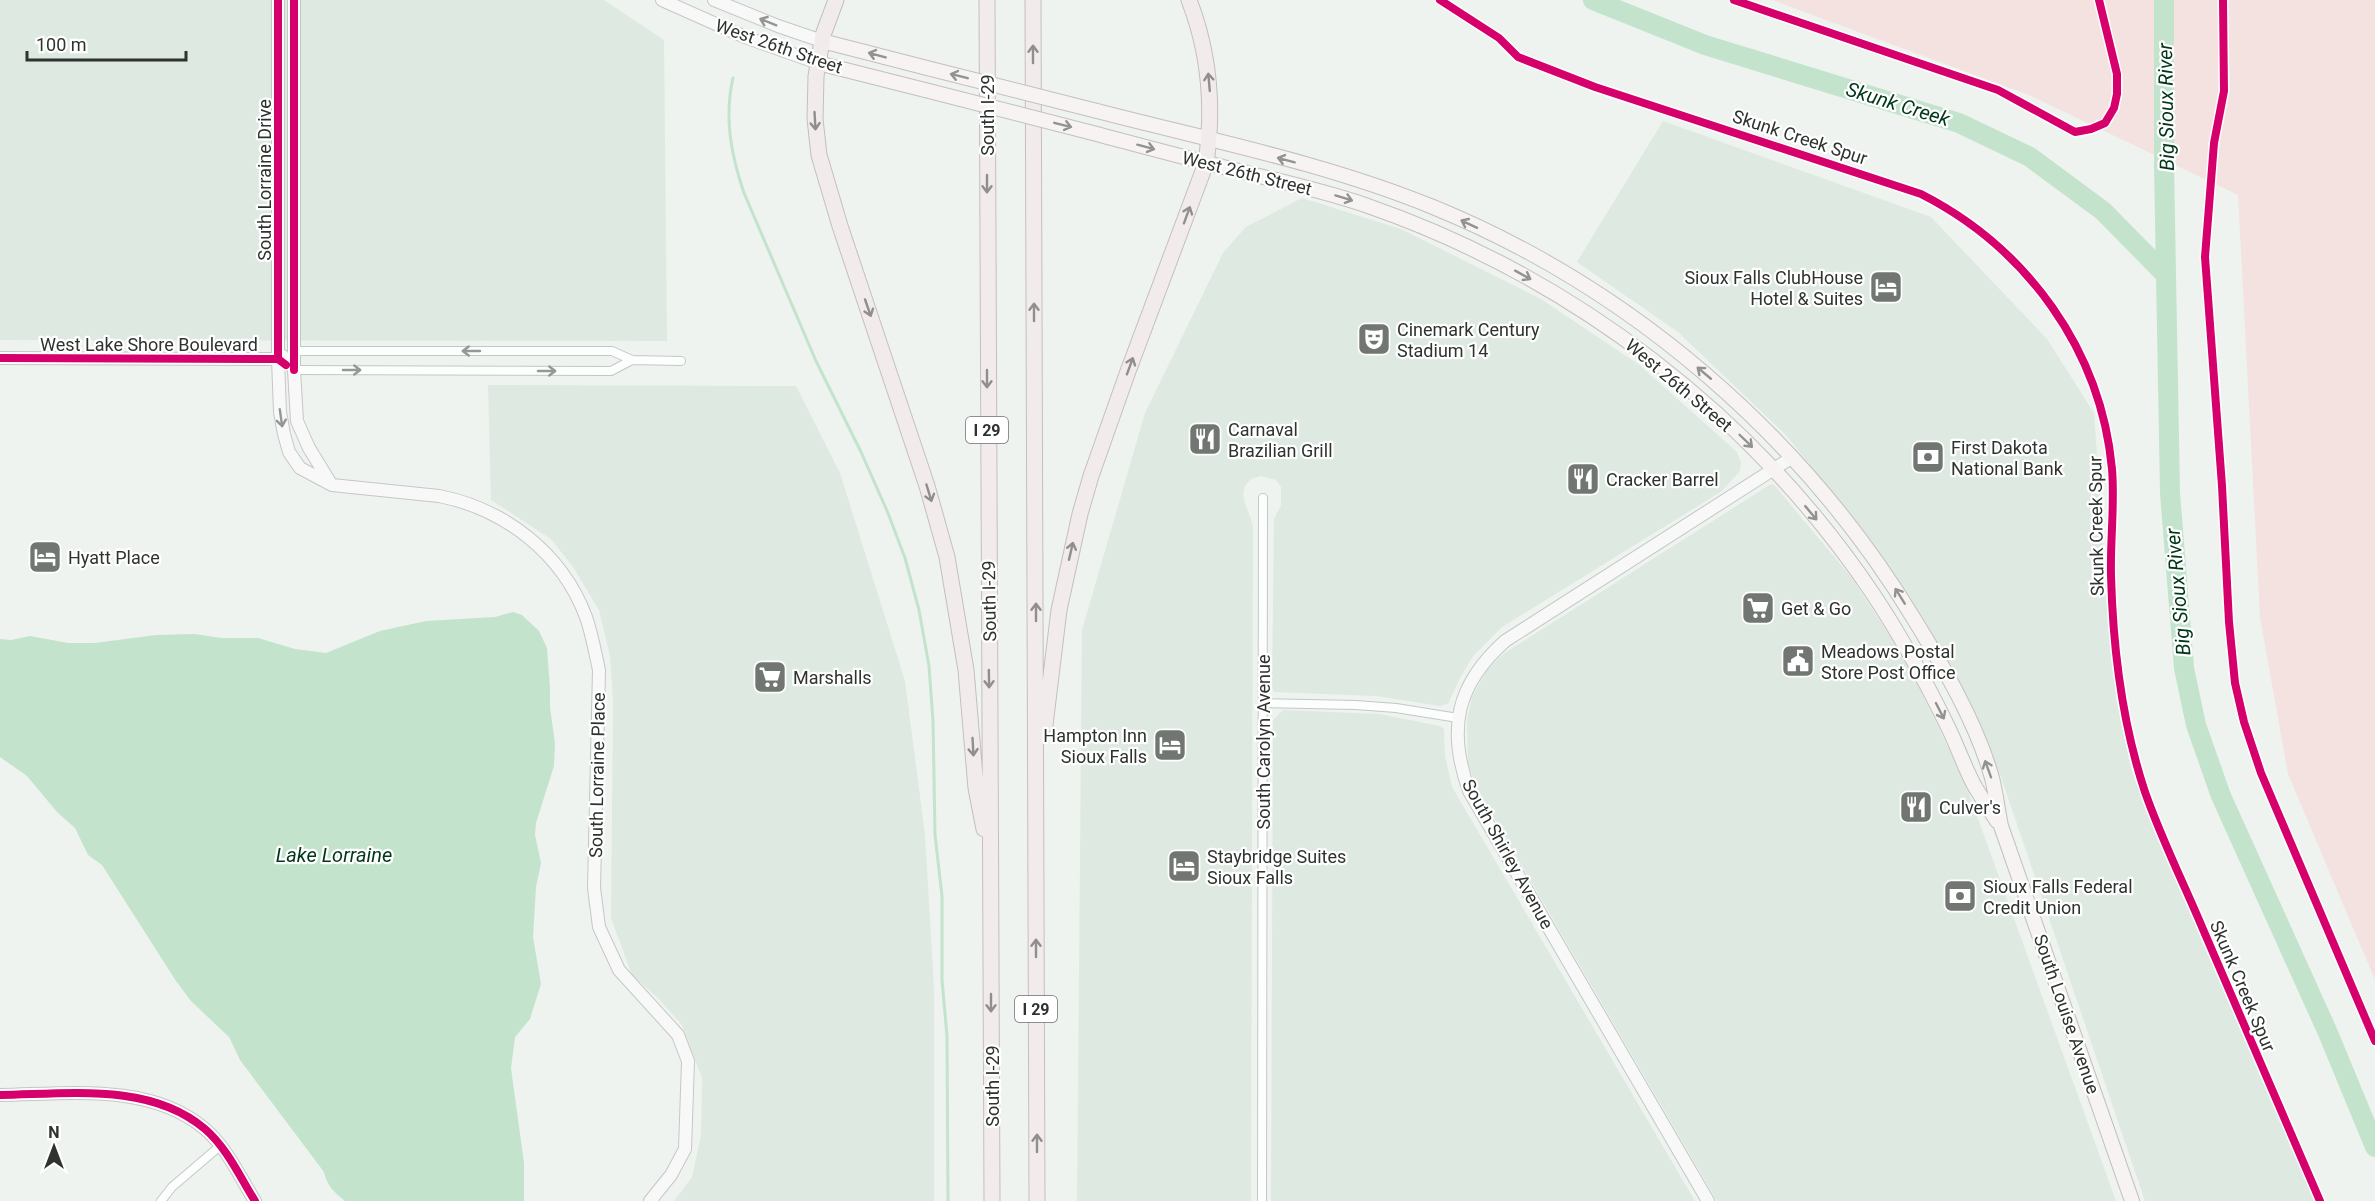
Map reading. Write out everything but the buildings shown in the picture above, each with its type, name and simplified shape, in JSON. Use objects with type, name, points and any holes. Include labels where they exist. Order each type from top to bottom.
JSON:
[{"type":"highway","points":[[836,0],[822,41],[818,63],[815,119],[823,171],[927,486],[947,558],[966,670],[976,788],[991,861]]},
{"type":"highway","name":"South I-29","points":[[987,0],[992,1201]]},
{"type":"highway","name":"I 29","points":[[1033,0],[1037,1201]]},
{"type":"highway","points":[[1037,817],[1054,644],[1080,514],[1127,374],[1206,163],[1211,114],[1208,68],[1190,0]]},
{"type":"main road","name":"West 26th Street","points":[[822,41],[1372,184],[1443,212],[1536,258],[1607,300],[1684,357],[1759,423],[1791,458]]},
{"type":"main road","name":"West 26th Street","points":[[818,63],[1306,188],[1365,205],[1426,228],[1526,277],[1595,318],[1671,374],[1708,405],[1773,468]]},
{"type":"main road","name":"South Louise Avenue","points":[[1791,458],[1827,496],[1876,560],[1928,642],[1970,722],[1991,777],[2001,826],[2132,1201]]},
{"type":"main road","name":"South Louise Avenue","points":[[1773,468],[1842,551],[1882,608],[1933,696],[1974,786],[2001,826]]},
{"type":"street","name":"South Lorraine Drive","points":[[278,0],[278,359]]},
{"type":"street","name":"South Lorraine Drive","points":[[294,0],[294,370]]},
{"type":"street","name":"West 26th Street","points":[[662,0],[745,37],[818,63]]},
{"type":"street","name":"West 26th Street","points":[[714,0],[822,41]]},
{"type":"street","name":"West Lake Shore Boulevard","points":[[0,358],[278,359],[294,351],[612,351],[632,360],[681,361]]},
{"type":"street","name":"West Lake Shore Boulevard","points":[[278,359],[294,370],[611,371],[632,360]]},
{"type":"street","name":"South Lorraine Place","points":[[278,359],[280,412],[289,452],[300,468],[332,485],[455,499],[499,518],[531,539],[545,552],[565,576],[580,604],[592,638],[599,670],[594,888],[599,927],[619,970],[678,1035],[688,1061],[685,1149],[671,1174],[650,1201]]},
{"type":"street","points":[[294,370],[297,421],[309,448],[332,485]]},
{"type":"street","name":"South Shirley Avenue","points":[[1708,1201],[1469,791],[1462,771],[1457,738],[1458,718],[1463,699],[1474,675],[1505,641],[1791,458]]},
{"type":"street","name":"South Carolyn Avenue","points":[[1262,1201],[1263,498]]},
{"type":"street","points":[[1263,703],[1356,705],[1458,718]]},
{"type":"street","points":[[0,1095],[106,1094],[134,1097],[168,1108],[186,1116],[205,1130],[220,1146],[255,1201]]},
{"type":"street","points":[[161,1201],[172,1187],[220,1146]]},
{"type":"shaded area","points":[[0,0],[604,0],[664,40],[667,341],[0,340]]},
{"type":"shaded area","points":[[1772,0],[2375,0],[2375,980],[2288,774],[2260,617],[2238,195],[2029,95]]},
{"type":"shaded area","points":[[1663,121],[1931,217],[2047,339],[2094,413],[2107,602],[2117,703],[2132,772],[2315,1201],[2145,1201],[2001,777],[1963,693],[1925,621],[1888,565],[1786,435],[1678,332],[1577,262]]},
{"type":"shaded area","points":[[1302,198],[1401,229],[1541,299],[1638,364],[1737,452],[1741,462],[1740,471],[1722,491],[1502,627],[1473,656],[1448,704],[1440,706],[1376,696],[1274,692],[1272,688],[1274,519],[1281,505],[1281,487],[1276,480],[1261,476],[1251,479],[1245,486],[1243,494],[1253,525],[1251,1201],[1077,1201],[1082,630],[1145,413],[1223,253],[1246,227]]},
{"type":"shaded area","points":[[488,385],[796,386],[840,473],[905,681],[925,835],[934,988],[934,1201],[674,1201],[692,1177],[701,1136],[702,1078],[682,1025],[658,998],[632,975],[611,918],[613,700],[610,656],[599,610],[573,567],[551,539],[491,500]]},
{"type":"shaded area","points":[[1771,484],[1851,577],[1903,656],[1936,722],[1968,791],[2116,1201],[1717,1201],[1476,787],[1468,763],[1467,720],[1472,697],[1487,670],[1503,654]]},
{"type":"shaded area","points":[[1283,710],[1379,714],[1440,726],[1444,729],[1445,756],[1452,787],[1695,1201],[1271,1201],[1273,720]]},
{"type":"water","name":"Lake Lorraine","points":[[513,612],[522,615],[539,631],[547,648],[550,707],[555,744],[554,766],[536,823],[535,835],[541,863],[536,887],[533,937],[541,984],[530,1019],[515,1037],[511,1068],[524,1163],[524,1201],[345,1201],[332,1188],[324,1172],[240,1060],[229,1037],[191,1001],[176,981],[102,865],[88,855],[75,828],[57,812],[27,776],[0,757],[0,639],[11,640],[30,636],[68,643],[95,643],[156,635],[195,634],[221,638],[258,638],[295,649],[326,653],[380,631],[426,621],[495,617]]},
{"type":"waterway","name":"Skunk Creek","points":[[1593,0],[1705,45],[1959,123],[2030,157],[2103,211],[2166,275]]},
{"type":"waterway","name":"Big Sioux River","points":[[2164,0],[2164,164],[2170,493],[2184,668],[2196,725],[2221,796],[2328,1033],[2375,1147]]},
{"type":"waterway","points":[[733,78],[729,107],[730,136],[744,193],[816,361],[888,513],[905,558],[919,610],[929,666],[933,721],[935,835],[942,896],[942,980],[947,1036],[948,1201]]},
{"type":"cycle path","points":[[278,0],[278,359]]},
{"type":"cycle path","points":[[294,0],[294,370]]},
{"type":"cycle path","name":"Skunk Creek Spur","points":[[1440,0],[1499,38],[1518,57],[1595,87],[1921,194],[1959,216],[1994,243],[2025,273],[2052,307],[2075,344],[2092,383],[2105,425],[2113,482],[2111,563],[2114,630],[2120,685],[2137,766],[2165,843],[2320,1201]]},
{"type":"cycle path","points":[[1734,0],[1998,90],[2075,132],[2105,123],[2114,108],[2117,94],[2117,74],[2099,0]]},
{"type":"cycle path","points":[[2223,0],[2224,91],[2214,143],[2205,257],[2235,683],[2244,722],[2261,773],[2375,1041]]},
{"type":"cycle path","points":[[0,358],[278,359],[286,365]]},
{"type":"cycle path","points":[[0,1095],[107,1094],[134,1097],[159,1104],[183,1114],[213,1137],[227,1154],[255,1201]]},
{"type":"place","name":"Sioux Falls ClubHouse Hotel & Suites","points":[[1886,287]]},
{"type":"place","name":"Cinemark Century Stadium 14","points":[[1374,339]]},
{"type":"place","name":"Carnaval Brazilian Grill","points":[[1205,439]]},
{"type":"place","name":"First Dakota National Bank","points":[[1928,457]]},
{"type":"place","name":"Cracker Barrel","points":[[1583,479]]},
{"type":"place","name":"Hyatt Place","points":[[45,557]]},
{"type":"place","name":"Get & Go","points":[[1758,608]]},
{"type":"place","name":"Meadows Postal Store Post Office","points":[[1798,661]]},
{"type":"place","name":"Marshalls","points":[[770,677]]},
{"type":"place","name":"Hampton Inn Sioux Falls","points":[[1170,745]]},
{"type":"place","name":"Culver's","points":[[1916,807]]},
{"type":"place","name":"Staybridge Suites Sioux Falls","points":[[1184,866]]},
{"type":"place","name":"Sioux Falls Federal Credit Union","points":[[1960,896]]}]
